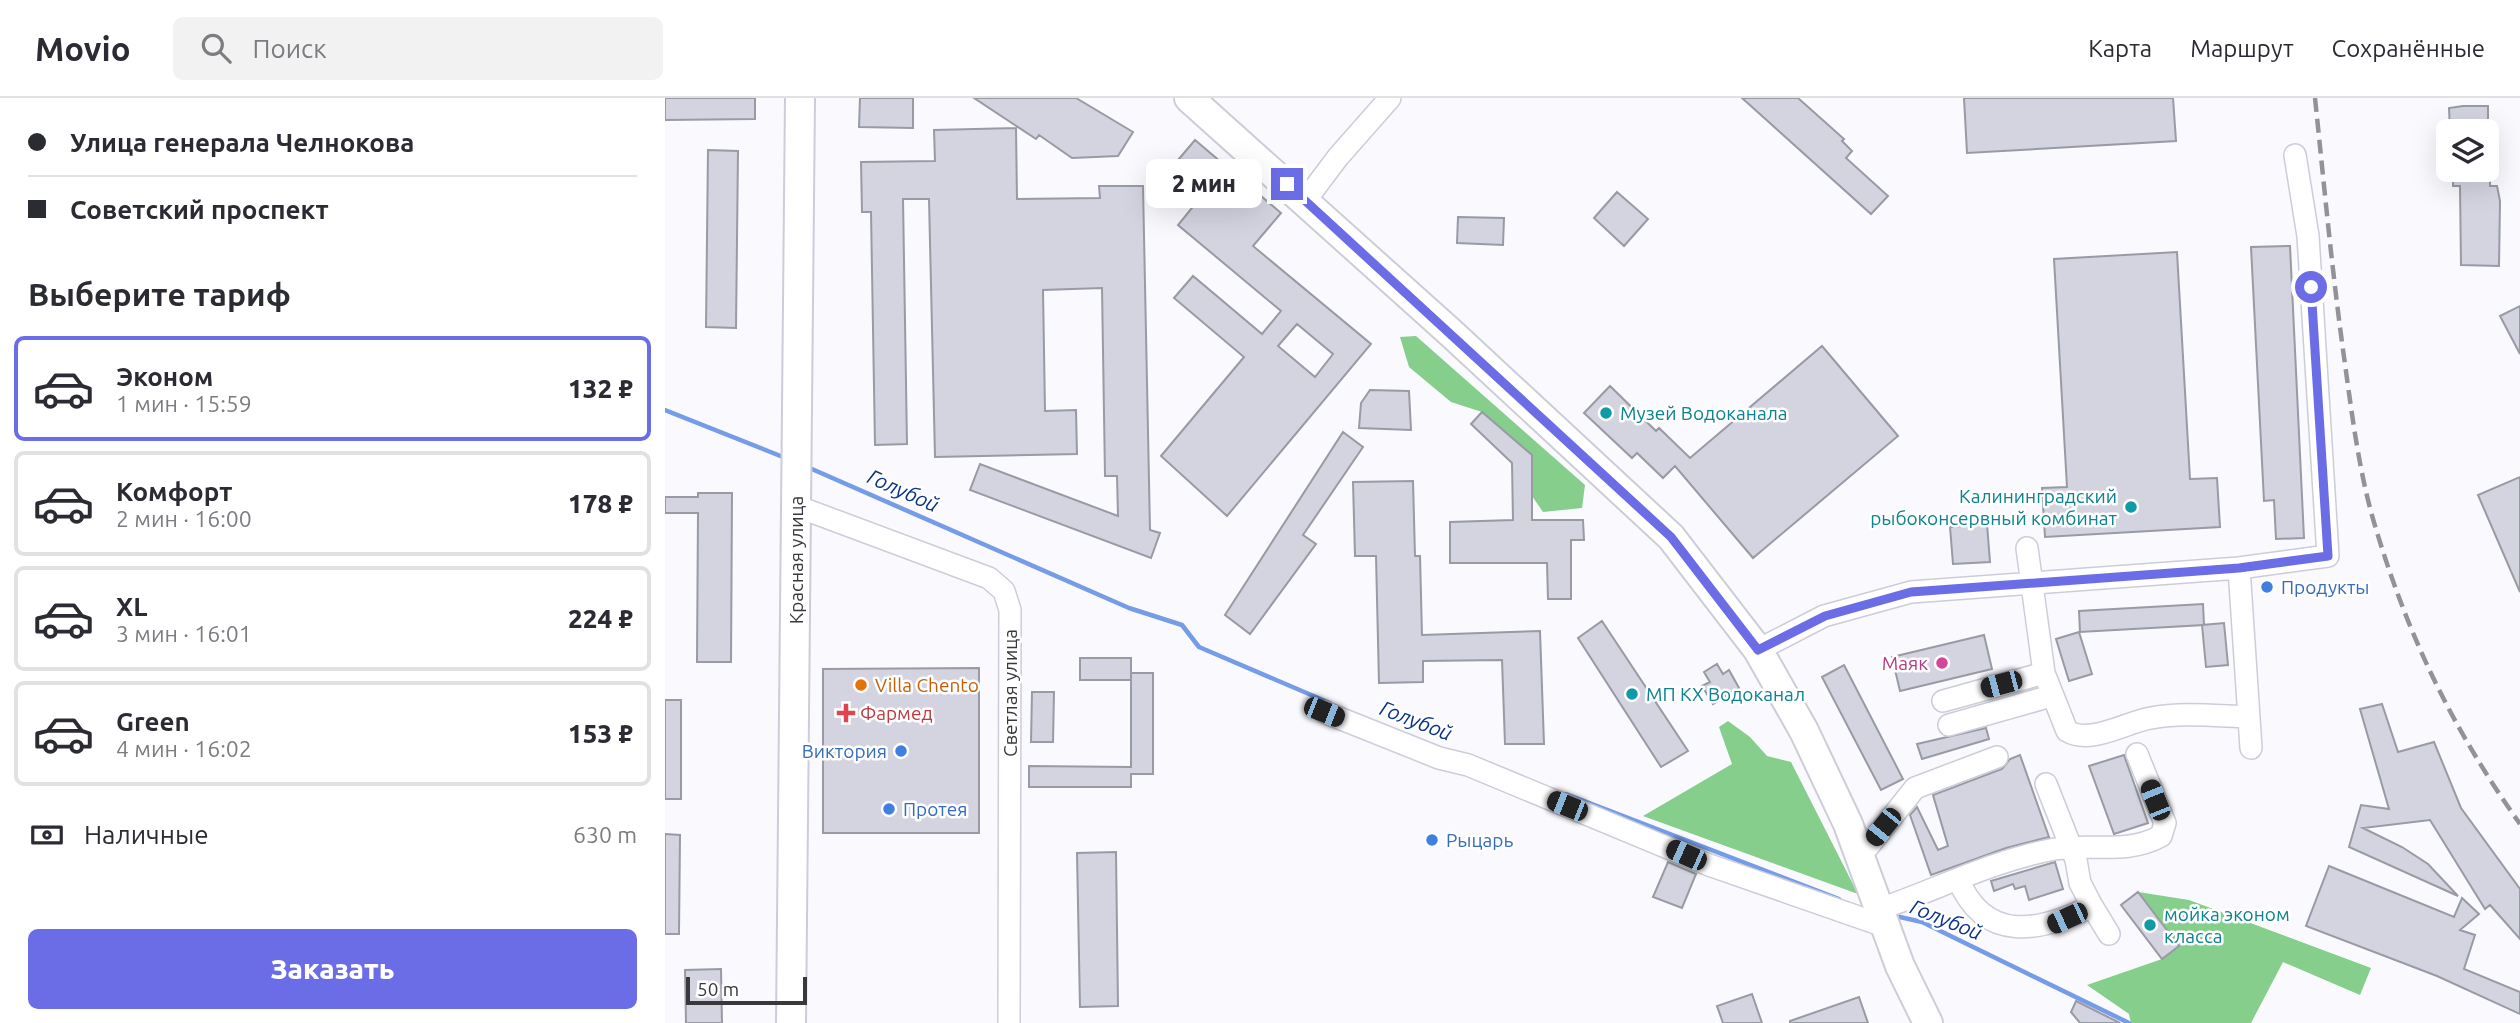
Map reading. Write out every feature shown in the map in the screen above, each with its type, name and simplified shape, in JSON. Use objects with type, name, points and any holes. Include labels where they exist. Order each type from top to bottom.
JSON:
[{"type":"main road","name":"Красная улица","points":[[791,1023],[800,98]]},
{"type":"main road","points":[[1189,98],[1671,537],[1758,650],[1804,731],[1863,848],[1882,914],[1901,966],[1928,1023]]},
{"type":"main road","points":[[1901,966],[1913,1023]]},
{"type":"street","points":[[1305,201],[1338,157],[1390,98]]},
{"type":"street","points":[[1758,650],[1825,616],[1911,592],[2031,581],[2239,568],[2328,556],[2308,236],[2295,155]]},
{"type":"street","name":"Светлая улица","points":[[796,506],[989,578],[1004,591],[1010,610],[1011,678],[1009,1023]]},
{"type":"street","points":[[2027,548],[2044,673],[2067,732],[2076,736],[2116,729],[2150,718],[2249,717]]},
{"type":"street","points":[[2239,568],[2251,748]]},
{"type":"street","points":[[1943,701],[2044,673]]},
{"type":"street","points":[[1949,724],[2051,696]]},
{"type":"street","points":[[1324,712],[1439,758],[1468,765],[1709,865],[1882,914],[1958,879],[2013,859],[2071,848],[2129,849],[2161,836],[2165,823],[2137,754]]},
{"type":"street","points":[[1863,848],[1915,788],[1997,757]]},
{"type":"street","points":[[2046,784],[2071,848],[2080,883],[2109,934]]},
{"type":"street","points":[[1958,879],[1975,911],[2014,926],[2053,924],[2092,906]]},
{"type":"green space","points":[[1416,336],[1585,485],[1582,508],[1543,512],[1532,496],[1532,455],[1482,412],[1451,402],[1409,367],[1400,337]]},
{"type":"green space","points":[[1728,721],[1750,737],[1767,756],[1791,762],[1858,894],[1643,816],[1732,764],[1719,727]]},
{"type":"green space","points":[[2138,892],[2189,900],[2371,968],[2360,995],[2283,962],[2251,1023],[2131,1023],[2129,1014],[2087,985],[2162,959],[2179,946]]},
{"type":"building","points":[[665,98],[755,98],[755,119],[665,120]]},
{"type":"building","points":[[860,98],[913,98],[913,128],[859,127]]},
{"type":"building","points":[[974,98],[1076,98],[1133,132],[1118,156],[1072,158],[1039,135],[1036,139]]},
{"type":"building","points":[[1742,98],[1798,98],[1844,139],[1842,141],[1852,151],[1846,158],[1888,196],[1871,214]]},
{"type":"building","points":[[1964,98],[2173,98],[2176,141],[1967,153]]},
{"type":"building","points":[[2488,106],[2488,119],[2449,119],[2449,108]]},
{"type":"building","points":[[1016,128],[1017,199],[1100,198],[1099,186],[1143,186],[1150,530],[1160,533],[1151,558],[970,490],[980,464],[1118,516],[1117,476],[1105,476],[1102,288],[1043,290],[1045,411],[1076,410],[1077,454],[935,457],[929,199],[903,199],[907,444],[875,445],[871,212],[862,212],[861,162],[935,161],[934,130]]},
{"type":"building","points":[[1195,140],[1281,213],[1253,246],[1371,344],[1227,516],[1161,456],[1244,357],[1174,298],[1193,276],[1262,334],[1281,311],[1178,225],[1204,193],[1173,166]],"holes":[[[1297,324],[1333,354],[1315,377],[1278,346]]]},
{"type":"building","points":[[708,150],[738,151],[736,328],[706,327]]},
{"type":"building","points":[[2453,182],[2490,182],[2490,186],[2497,186],[2500,201],[2499,266],[2461,265],[2460,186],[2453,186]]},
{"type":"building","points":[[1617,192],[1648,219],[1624,246],[1594,218]]},
{"type":"building","points":[[1458,217],[1504,218],[1503,245],[1457,243]]},
{"type":"building","points":[[2290,246],[2304,538],[2276,539],[2274,500],[2264,501],[2251,247]]},
{"type":"building","points":[[2177,252],[2190,479],[2217,478],[2220,527],[2045,537],[2042,488],[2067,487],[2054,259]]},
{"type":"building","points":[[2520,306],[2520,354],[2500,316]]},
{"type":"building","points":[[1822,346],[1898,436],[1753,558],[1675,466],[1663,478],[1637,453],[1632,458],[1584,413],[1610,386],[1656,431],[1659,428],[1690,458]]},
{"type":"building","points":[[1370,390],[1409,391],[1411,430],[1359,428],[1361,403]]},
{"type":"building","points":[[1482,412],[1532,455],[1532,520],[1583,520],[1584,540],[1571,540],[1571,599],[1548,599],[1547,563],[1450,563],[1450,522],[1513,520],[1512,463],[1471,424]]},
{"type":"building","points":[[1343,432],[1363,447],[1303,535],[1316,544],[1250,634],[1225,615]]},
{"type":"building","points":[[2520,477],[2520,592],[2478,495]]},
{"type":"building","points":[[1413,481],[1415,556],[1420,556],[1422,635],[1540,631],[1544,744],[1505,744],[1502,660],[1423,661],[1423,682],[1379,683],[1376,556],[1355,556],[1353,482]]},
{"type":"building","points":[[698,493],[732,493],[731,662],[697,662],[698,513],[665,513],[665,497],[698,497]]},
{"type":"building","points":[[1987,524],[1990,562],[1953,564],[1950,527]]},
{"type":"building","points":[[2203,604],[2204,625],[2080,632],[2079,611]]},
{"type":"building","name":"МП КХ Водоканал","points":[[1602,621],[1688,751],[1661,767],[1578,638]]},
{"type":"building","points":[[2224,623],[2228,665],[2206,667],[2202,625]]},
{"type":"building","points":[[2079,632],[2092,674],[2069,681],[2056,639]]},
{"type":"building","name":"Маяк","points":[[1984,635],[1992,669],[1900,691],[1892,657]]},
{"type":"building","points":[[1080,658],[1131,658],[1131,680],[1080,680]]},
{"type":"building","points":[[1717,664],[1723,674],[1729,670],[1739,688],[1713,704],[1702,686],[1710,682],[1704,672]]},
{"type":"building","points":[[1844,665],[1903,779],[1881,790],[1822,677]]},
{"type":"building","name":"Виктория","points":[[979,668],[979,833],[823,833],[823,669]]},
{"type":"building","points":[[1131,673],[1153,673],[1153,774],[1131,774],[1131,787],[1029,787],[1029,766],[1131,767]]},
{"type":"building","points":[[1032,692],[1054,692],[1053,742],[1031,742]]},
{"type":"building","points":[[665,700],[681,700],[681,799],[665,799]]},
{"type":"building","points":[[2382,704],[2398,752],[2434,742],[2461,808],[2520,889],[2520,939],[2490,905],[2485,909],[2430,820],[2363,828],[2402,847],[2428,864],[2458,896],[2349,847],[2361,805],[2389,809],[2360,709]]},
{"type":"building","points":[[1986,728],[1989,739],[1922,759],[1917,744]]},
{"type":"building","points":[[2020,755],[2049,837],[2006,848],[1931,875],[1910,815],[1917,807],[1938,850],[1948,846],[1933,795],[2002,769],[2010,759]]},
{"type":"building","points":[[2124,755],[2148,823],[2114,834],[2089,766]]},
{"type":"building","points":[[665,834],[680,835],[679,934],[665,934]]},
{"type":"building","points":[[1116,852],[1118,1006],[1080,1007],[1077,853]]},
{"type":"building","points":[[1668,862],[1696,874],[1682,908],[1653,897]]},
{"type":"building","points":[[2055,862],[2063,889],[2029,900],[2025,886],[2015,889],[2013,884],[1994,891],[1991,881]]},
{"type":"building","points":[[2329,866],[2454,917],[2462,898],[2479,914],[2460,930],[2475,935],[2464,969],[2520,992],[2520,1014],[2437,976],[2306,926]]},
{"type":"building","name":"мойка эконом класса","points":[[2138,892],[2179,946],[2162,959],[2121,905]]},
{"type":"building","points":[[721,969],[722,1023],[686,1023],[685,970]]},
{"type":"building","points":[[1752,994],[1762,1023],[1723,1023],[1717,1006]]},
{"type":"building","points":[[1859,997],[1868,1023],[1790,1023],[1790,1021]]},
{"type":"building","points":[[2076,1001],[2120,1023],[2080,1023],[2071,1012]]},
{"type":"waterway","name":"Голубой","points":[[665,410],[788,459]]},
{"type":"waterway","name":"Голубой","points":[[805,466],[1129,608],[1182,625],[1199,647],[1330,703]]},
{"type":"waterway","name":"Голубой","points":[[1566,794],[1839,899]]},
{"type":"waterway","name":"Голубой","points":[[1891,915],[1922,922],[2129,1023]]},
{"type":"railway","points":[[2315,98],[2344,357],[2370,508],[2403,608],[2436,683],[2474,754],[2520,824]]},
{"type":"place","name":"Музей Водоканала","points":[[1606,413]]},
{"type":"place","name":"Калининградский рыбоконсервный комбинат","points":[[2131,507]]},
{"type":"place","name":"Продукты","points":[[2267,587]]},
{"type":"place","name":"Маяк","points":[[1942,663]]},
{"type":"place","name":"Villa Chento","points":[[861,685]]},
{"type":"place","name":"МП КХ Водоканал","points":[[1632,694]]},
{"type":"place","name":"Фармед","points":[[846,713]]},
{"type":"place","name":"Виктория","points":[[901,751]]},
{"type":"place","name":"Протея","points":[[889,809]]},
{"type":"place","name":"Рыцарь","points":[[1432,840]]},
{"type":"place","name":"мойка эконом класса","points":[[2150,925]]},
{"type":"route","points":[[1287,184],[1671,537],[1758,650],[1825,616],[1911,592],[2031,581],[2239,568],[2328,556],[2311,287]]}]
